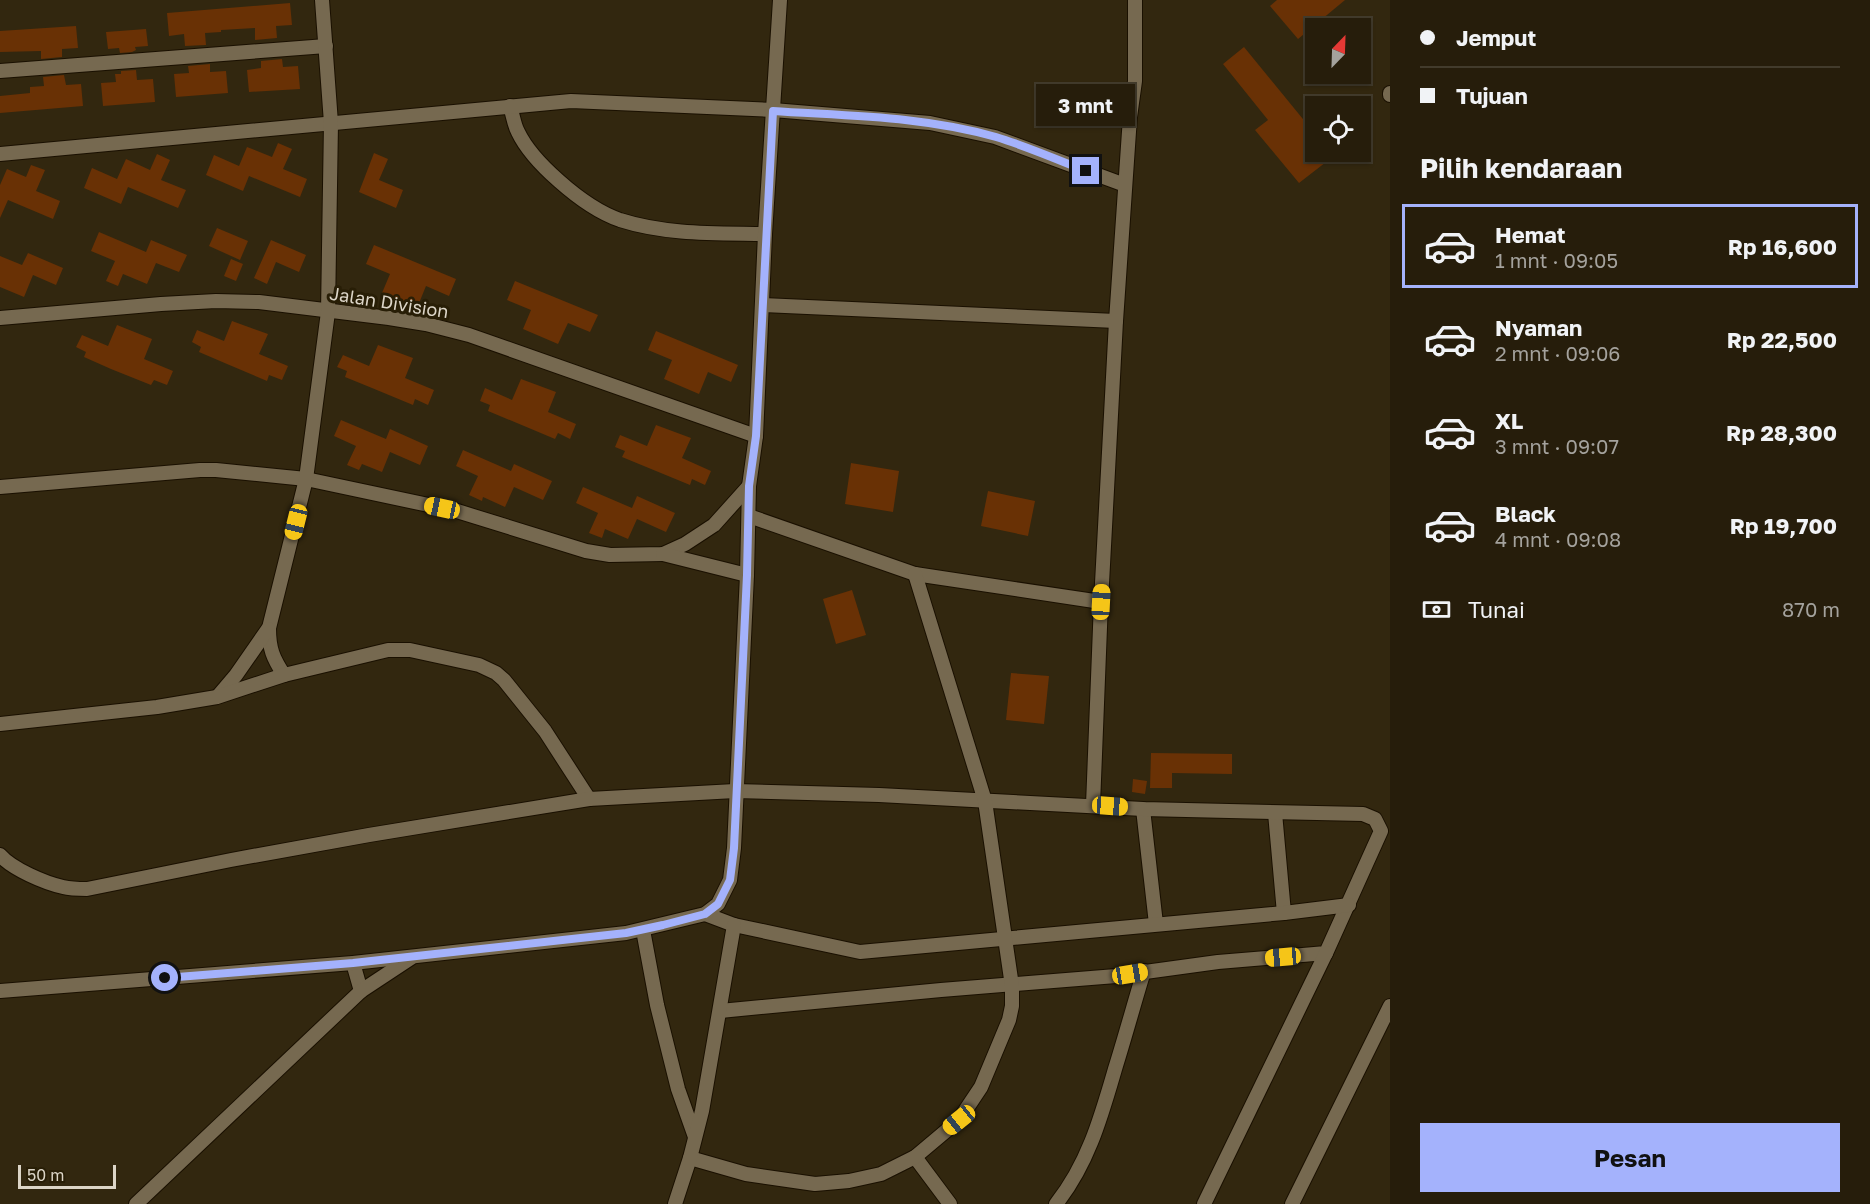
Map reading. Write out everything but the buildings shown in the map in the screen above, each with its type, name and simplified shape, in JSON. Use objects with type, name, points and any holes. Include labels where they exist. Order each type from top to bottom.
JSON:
[{"type":"street","points":[[284,675],[273,658],[269,645],[269,628],[306,479],[328,312],[331,123],[322,0]]},
{"type":"street","points":[[0,991],[353,963],[626,933],[705,914],[718,904],[730,880],[734,848],[749,486],[756,436],[765,234],[780,0]]},
{"type":"street","points":[[1094,805],[1101,602],[1116,321],[1130,117],[1135,81],[1135,0]]},
{"type":"street","points":[[0,71],[326,46]]},
{"type":"street","points":[[0,154],[571,100],[919,122],[995,137],[1125,185]]},
{"type":"street","points":[[510,106],[517,131],[530,151],[555,178],[592,207],[619,220],[657,229],[701,233],[765,234]]},
{"type":"street","name":"Jalan Division","points":[[0,318],[216,301],[259,302],[426,324],[469,335],[756,436]]},
{"type":"street","points":[[763,305],[1116,321]]},
{"type":"street","points":[[0,487],[200,470],[306,479],[457,511],[592,553],[663,554],[747,575]]},
{"type":"street","points":[[663,554],[692,540],[714,525],[749,486]]},
{"type":"street","points":[[749,516],[915,574],[1101,602]]},
{"type":"street","points":[[690,1158],[746,1174],[815,1184],[849,1181],[881,1174],[915,1157],[959,1120],[981,1087],[1009,1020],[1012,986],[985,801],[915,574]]},
{"type":"street","points":[[217,697],[236,675],[269,628]]},
{"type":"street","points":[[0,724],[157,707],[217,697],[284,675],[398,649],[410,650],[488,668],[504,680],[545,731],[589,799]]},
{"type":"street","points":[[0,855],[27,873],[43,880],[65,888],[87,889],[335,841],[589,799],[735,791],[879,795],[1143,809],[1363,814],[1375,819],[1381,831],[1349,905],[1204,1204]]},
{"type":"street","points":[[1143,809],[1156,924]]},
{"type":"street","points":[[1275,813],[1284,913]]},
{"type":"street","points":[[705,914],[734,925],[860,951],[1284,913],[1349,905]]},
{"type":"street","points":[[675,1204],[695,1138],[734,925]]},
{"type":"street","points":[[643,930],[657,1005],[675,1079],[695,1138]]},
{"type":"street","points":[[720,1011],[941,990],[1012,986],[1116,976],[1218,962],[1326,953]]},
{"type":"street","points":[[136,1204],[361,991],[413,957]]},
{"type":"street","points":[[353,963],[361,991]]},
{"type":"street","points":[[1056,1204],[1068,1190],[1092,1144],[1143,971]]},
{"type":"street","points":[[1292,1204],[1390,1006]]},
{"type":"street","points":[[915,1157],[950,1204]]},
{"type":"route","points":[[165,978],[353,963],[626,933],[705,914],[718,904],[730,880],[734,848],[749,486],[756,436],[773,111],[930,123],[995,137],[1086,171]]}]
